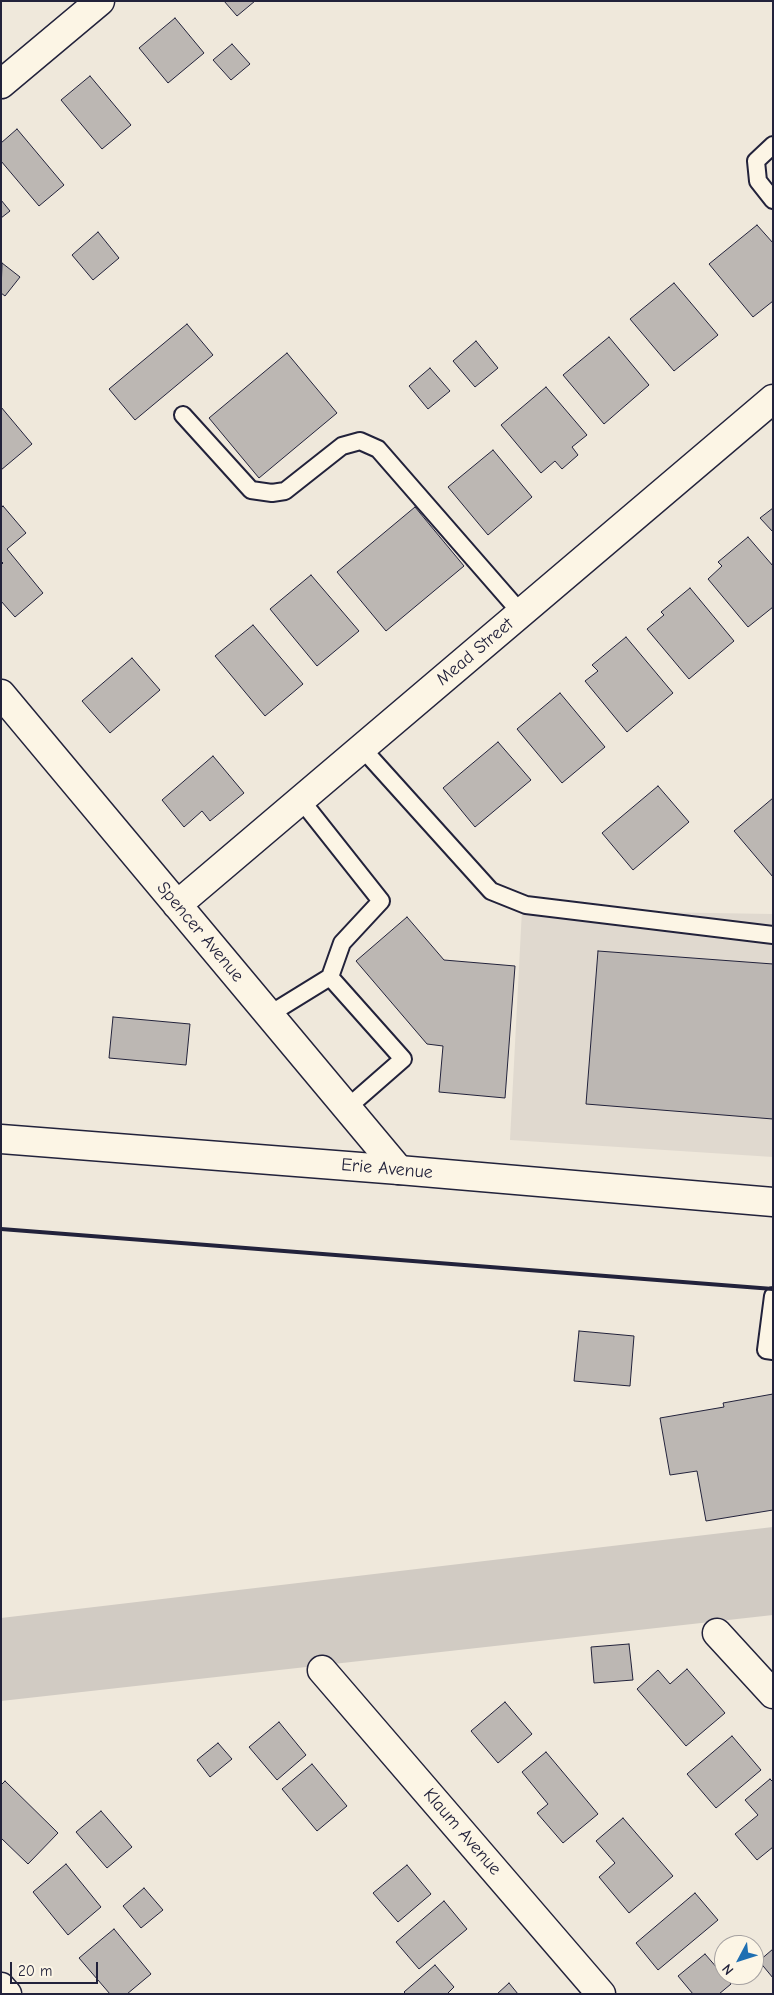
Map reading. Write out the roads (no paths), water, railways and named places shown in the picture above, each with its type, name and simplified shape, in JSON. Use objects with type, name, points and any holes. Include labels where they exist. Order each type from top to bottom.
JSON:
[{"type":"street","points":[[1,84],[100,1]]},
{"type":"street","name":"Mead Street","points":[[177,904],[773,399]]},
{"type":"street","name":"Spencer Avenue","points":[[1,694],[399,1170]]},
{"type":"street","name":"Erie Avenue","points":[[1,1139],[773,1202]]},
{"type":"street","points":[[717,1633],[773,1694]]},
{"type":"street","name":"Klaum Avenue","points":[[322,1670],[601,1994]]},
{"type":"street","points":[[1,1987],[7,1994]]},
{"type":"lane","points":[[773,145],[756,161],[758,181],[773,200]]},
{"type":"lane","points":[[183,415],[251,490],[272,493],[285,490],[342,446],[360,441],[378,449],[521,613]]},
{"type":"lane","points":[[362,748],[491,891],[526,905],[773,935]]},
{"type":"lane","points":[[270,1014],[330,977],[342,944],[381,901],[301,800]]},
{"type":"lane","points":[[330,977],[403,1059],[347,1108]]},
{"type":"lane","points":[[773,1296],[766,1350],[773,1351]]},
{"type":"railway","points":[[1,1229],[773,1289]]}]
